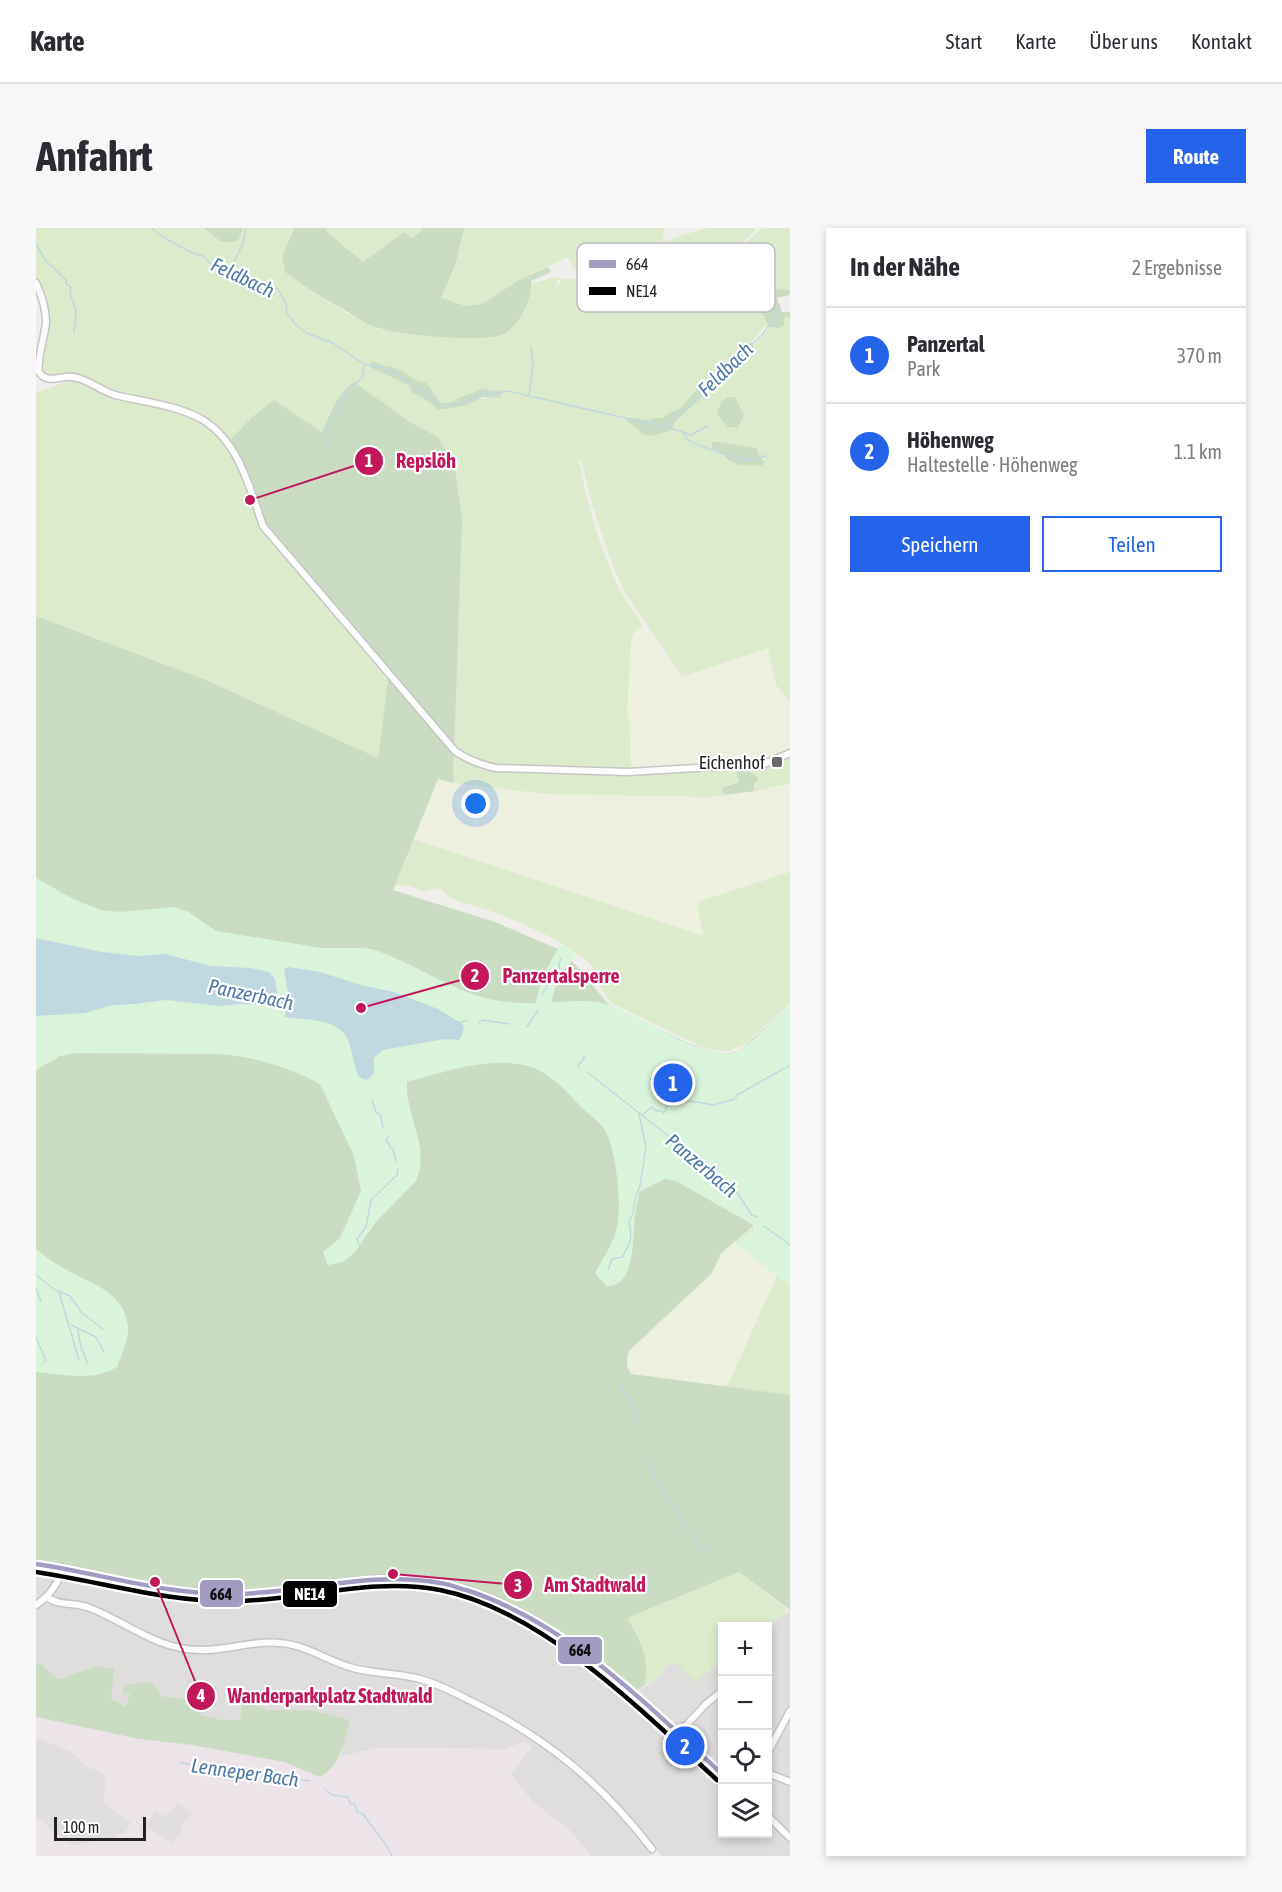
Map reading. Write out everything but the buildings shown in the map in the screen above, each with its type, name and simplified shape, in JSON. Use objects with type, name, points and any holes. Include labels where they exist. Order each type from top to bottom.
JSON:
[{"type":"street","points":[[36,283],[43,300],[46,317],[37,366],[42,375],[48,379],[78,378],[113,394],[161,405],[194,416],[216,429],[239,461],[263,526],[268,533],[455,751],[477,763],[496,768],[628,772],[764,764],[790,753]]},
{"type":"street","points":[[36,1564],[190,1593],[247,1594],[393,1578],[418,1580],[458,1588],[511,1609],[566,1639],[606,1670],[718,1770]]},
{"type":"street","points":[[36,1605],[47,1597],[57,1582],[62,1568]]},
{"type":"street","points":[[47,1597],[50,1600],[75,1603],[91,1608],[157,1642],[176,1648],[218,1650],[259,1643],[286,1643],[352,1668],[380,1674],[413,1677],[439,1685],[512,1722],[560,1754],[613,1801],[652,1849]]},
{"type":"street","points":[[678,1734],[706,1704],[718,1695]]},
{"type":"street","points":[[772,1745],[790,1712]]},
{"type":"street","points":[[772,1775],[790,1782]]},
{"type":"street","points":[[772,1820],[790,1839]]},
{"type":"shaded area","points":[[36,1564],[375,1580],[411,1579],[468,1591],[537,1622],[633,1694],[654,1681],[673,1661],[695,1681],[718,1664],[718,1838],[772,1838],[772,1623],[790,1610],[790,1856],[661,1856],[656,1849],[650,1856],[591,1856],[569,1830],[532,1801],[510,1774],[531,1747],[504,1749],[376,1748],[340,1757],[350,1720],[313,1710],[266,1710],[243,1701],[240,1720],[223,1720],[201,1715],[202,1702],[162,1696],[152,1683],[144,1682],[124,1685],[130,1694],[127,1706],[111,1700],[97,1666],[58,1679],[40,1663],[36,1663]]},
{"type":"shaded area","points":[[36,1717],[139,1739],[192,1745],[284,1762],[320,1777],[340,1757],[376,1748],[504,1749],[526,1741],[531,1746],[510,1774],[532,1801],[569,1830],[591,1856],[36,1856]]},
{"type":"shaded area","points":[[36,1738],[71,1751],[90,1770],[93,1768],[106,1776],[103,1802],[131,1823],[126,1831],[114,1838],[73,1845],[36,1817]]},
{"type":"shaded area","points":[[178,1803],[192,1813],[182,1825],[182,1831],[172,1844],[145,1825],[156,1811],[166,1817]]},
{"type":"green space","points":[[36,228],[204,228],[221,242],[239,239],[243,228],[293,228],[282,256],[285,272],[327,301],[371,326],[397,332],[458,338],[503,335],[519,320],[526,305],[531,284],[551,278],[559,278],[556,285],[558,286],[562,279],[577,279],[577,312],[764,312],[768,323],[753,340],[694,392],[680,409],[663,418],[629,423],[653,436],[673,430],[673,423],[745,357],[769,327],[779,328],[785,316],[790,317],[790,701],[776,685],[768,648],[682,677],[624,591],[611,561],[592,504],[581,459],[579,460],[586,492],[607,560],[620,590],[643,625],[635,631],[631,638],[627,715],[630,728],[632,770],[494,765],[476,761],[455,748],[438,437],[408,421],[354,383],[334,406],[322,432],[274,400],[252,417],[231,439],[230,444],[212,423],[108,390],[86,379],[53,377],[43,374],[42,356],[47,325],[51,316],[41,284],[38,284],[36,280]],"holes":[[[374,362],[409,376],[416,383],[433,390],[441,403],[453,402],[482,388],[493,391],[502,390],[500,398],[478,400],[438,410],[428,401],[413,393],[408,385],[372,368]],[[728,397],[735,397],[744,415],[738,428],[728,427],[718,414],[721,402]],[[712,442],[757,448],[758,454],[764,459],[761,466],[736,464],[725,459]]]},
{"type":"green space","points":[[204,228],[243,228],[239,239],[235,242],[221,242]]},
{"type":"green space","points":[[294,228],[326,228],[327,232],[363,262],[404,232],[413,238],[422,230],[421,228],[464,228],[456,263],[441,298],[466,306],[482,304],[519,280],[548,267],[551,272],[531,281],[530,296],[519,320],[502,335],[458,338],[401,333],[365,323],[285,272],[282,256]]},
{"type":"green space","points":[[326,228],[421,228],[423,230],[413,238],[404,232],[363,263],[327,232]]},
{"type":"green space","points":[[464,228],[665,228],[662,242],[706,228],[757,228],[741,243],[577,243],[577,271],[572,267],[570,260],[566,258],[519,280],[482,304],[466,306],[441,298],[456,263]]},
{"type":"green space","points":[[763,228],[790,228],[790,290],[775,286],[775,243],[745,243]]},
{"type":"green space","points":[[775,286],[790,290],[790,295],[777,298],[782,312],[790,312],[790,317],[785,317],[784,325],[779,328],[769,327],[762,312],[775,312]]},
{"type":"green space","points":[[749,343],[754,346],[745,357],[674,423],[673,430],[653,436],[642,434],[627,420],[663,418],[680,409],[694,392]]},
{"type":"green space","points":[[371,362],[395,368],[417,381],[425,382],[441,403],[453,401],[482,388],[493,391],[503,390],[500,398],[483,397],[467,405],[438,410],[428,401],[413,393],[408,385],[372,368]]},
{"type":"green space","points":[[71,380],[180,412],[202,421],[219,436],[237,462],[248,486],[257,520],[265,534],[388,680],[378,758],[206,680],[36,616],[36,393]]},
{"type":"green space","points":[[354,382],[408,421],[438,437],[455,470],[462,520],[453,783],[438,779],[393,890],[495,922],[558,949],[574,963],[610,1006],[711,1052],[724,1054],[739,1051],[790,1005],[766,1215],[719,1255],[711,1274],[630,1350],[627,1362],[632,1374],[790,1395],[790,1610],[739,1572],[627,1618],[640,1642],[646,1666],[645,1685],[633,1694],[537,1622],[468,1591],[411,1579],[218,1594],[36,1564],[36,616],[206,680],[378,758],[389,672],[265,523],[230,444],[231,439],[252,417],[274,400],[322,432],[339,398]]},
{"type":"green space","points":[[728,397],[735,397],[744,415],[738,428],[728,427],[717,414],[721,402]]},
{"type":"green space","points":[[712,442],[757,448],[758,454],[765,462],[761,466],[733,463],[720,451],[712,449]]},
{"type":"green space","points":[[643,625],[680,678],[768,647],[776,685],[790,701],[790,750],[758,763],[632,770],[629,759],[627,715],[631,638],[635,631]]},
{"type":"green space","points":[[455,753],[483,767],[716,770],[756,767],[790,755],[790,783],[755,791],[756,783],[747,769],[736,772],[739,782],[725,785],[722,791],[725,795],[711,797],[547,794],[453,783]]},
{"type":"green space","points":[[747,769],[758,778],[754,786],[755,791],[725,795],[722,791],[723,787],[739,782],[736,772]]},
{"type":"green space","points":[[438,779],[453,783],[547,794],[704,797],[755,791],[790,783],[790,872],[697,902],[704,937],[414,839]]},
{"type":"green space","points":[[414,839],[703,936],[697,902],[790,872],[790,1003],[745,1044],[729,1051],[706,1049],[611,1003],[600,987],[605,982],[596,970],[554,939],[491,911],[457,901],[441,889],[436,888],[426,892],[410,886],[395,885]]},
{"type":"green space","points":[[36,878],[75,900],[101,910],[120,912],[172,907],[187,911],[216,931],[322,948],[372,949],[394,957],[469,993],[511,1002],[536,1003],[548,967],[560,945],[565,946],[577,955],[559,976],[551,1002],[602,1003],[691,1045],[725,1054],[738,1051],[750,1042],[790,1005],[790,1286],[736,1244],[757,1227],[676,1181],[665,1179],[639,1192],[628,1270],[623,1279],[616,1284],[606,1286],[595,1273],[614,1237],[619,1214],[614,1157],[607,1134],[598,1122],[547,1075],[532,1067],[509,1063],[480,1064],[407,1082],[407,1095],[421,1156],[416,1181],[375,1223],[355,1252],[343,1262],[328,1265],[323,1252],[340,1238],[361,1191],[354,1156],[320,1084],[272,1064],[221,1054],[76,1053],[60,1056],[36,1070]]},
{"type":"green space","points":[[790,1195],[790,1395],[727,1387],[777,1276],[735,1241],[753,1228],[756,1230]]},
{"type":"green space","points":[[735,1241],[777,1276],[727,1387],[630,1374],[627,1361],[630,1350],[711,1274],[720,1257]]},
{"type":"green space","points":[[36,1249],[57,1264],[99,1286],[121,1306],[126,1316],[128,1332],[117,1367],[108,1372],[88,1376],[36,1372]]},
{"type":"green space","points":[[739,1572],[788,1610],[772,1622],[718,1622],[718,1664],[695,1682],[673,1661],[654,1681],[645,1685],[646,1666],[642,1650],[626,1618]]},
{"type":"green space","points":[[36,1663],[40,1663],[58,1679],[97,1666],[114,1669],[111,1699],[126,1706],[130,1694],[122,1692],[124,1685],[144,1682],[152,1683],[162,1696],[202,1702],[201,1715],[223,1720],[240,1720],[243,1700],[266,1710],[313,1710],[350,1720],[337,1759],[333,1766],[320,1777],[284,1762],[192,1745],[139,1739],[36,1717]]},
{"type":"water","points":[[36,938],[102,952],[138,956],[165,954],[211,966],[250,968],[269,972],[275,979],[278,996],[287,999],[289,998],[284,969],[289,967],[320,972],[361,985],[394,992],[438,1009],[464,1026],[462,1036],[459,1040],[445,1039],[383,1050],[374,1058],[373,1073],[366,1080],[359,1077],[350,1045],[343,1033],[320,1021],[284,1017],[288,1006],[276,1003],[274,1006],[241,1004],[220,1006],[166,1000],[113,1005],[85,1013],[36,1016]]},
{"type":"waterway","name":"Feldbach","points":[[152,228],[176,244],[203,256],[209,262],[241,278],[265,283],[278,289],[287,306],[286,313],[306,333],[333,343],[364,364],[387,369],[414,386]]},
{"type":"waterway","points":[[230,271],[243,243],[246,228]]},
{"type":"waterway","points":[[36,244],[46,261],[71,287],[70,293],[76,311],[74,333]]},
{"type":"waterway","name":"Feldbach","points":[[416,388],[445,408],[485,391],[489,395],[508,391],[664,427],[698,398],[714,379],[762,335],[780,308]]},
{"type":"waterway","points":[[529,395],[533,364],[531,347]]},
{"type":"waterway","points":[[331,449],[325,444],[324,438],[344,398],[362,378],[364,364]]},
{"type":"waterway","name":"Feldbach","points":[[668,427],[691,435],[707,426]]},
{"type":"waterway","name":"Feldbach","points":[[682,431],[691,442],[727,455],[749,460],[767,456]]},
{"type":"waterway","points":[[542,995],[559,969],[561,959]]},
{"type":"waterway","points":[[527,1027],[538,1010]]},
{"type":"waterway","name":"Panzerbach","points":[[460,1023],[467,1020]]},
{"type":"waterway","name":"Panzerbach","points":[[479,1023],[483,1020],[509,1024]]},
{"type":"waterway","name":"Panzerbach","points":[[579,1067],[578,1065],[585,1058],[583,1057]]},
{"type":"waterway","points":[[642,1115],[652,1107],[664,1113],[670,1103],[692,1101],[713,1105],[735,1099],[737,1095],[785,1068]]},
{"type":"waterway","name":"Panzerbach","points":[[587,1072],[680,1145],[683,1152],[736,1191],[752,1215],[758,1217]]},
{"type":"waterway","points":[[372,1100],[376,1113],[380,1114],[383,1127]]},
{"type":"waterway","points":[[608,1270],[612,1259],[622,1257],[630,1239],[629,1221],[640,1186],[646,1147],[639,1114]]},
{"type":"waterway","points":[[388,1136],[386,1142],[393,1149],[396,1162]]},
{"type":"waterway","points":[[359,1244],[357,1239],[366,1227],[371,1200],[397,1175],[398,1169]]},
{"type":"waterway","name":"Panzerbach","points":[[764,1226],[790,1245]]},
{"type":"waterway","points":[[36,1275],[55,1290],[70,1296],[82,1313],[103,1329]]},
{"type":"waterway","points":[[36,1288],[41,1302]]},
{"type":"waterway","points":[[59,1292],[79,1360]]},
{"type":"waterway","points":[[71,1325],[96,1337],[104,1352]]},
{"type":"waterway","points":[[78,1331],[88,1364]]},
{"type":"waterway","points":[[36,1337],[46,1361],[43,1363]]},
{"type":"waterway","points":[[621,1381],[624,1392],[631,1399],[636,1417],[642,1420]]},
{"type":"waterway","points":[[654,1459],[653,1469],[656,1483],[668,1496],[688,1533],[699,1546],[708,1551]]},
{"type":"waterway","name":"Lenneper Bach","points":[[180,1762],[194,1766],[252,1771],[310,1781]]},
{"type":"waterway","name":"Lenneper Bach","points":[[325,1789],[332,1795],[348,1797],[350,1803],[355,1805],[357,1812],[364,1815],[392,1856]]},
{"type":"transit line","name":"664","points":[[36,1564],[161,1588],[212,1594],[263,1592],[389,1579],[415,1580],[453,1586],[503,1604],[538,1622],[571,1644],[634,1693],[718,1770]]},
{"type":"transit line","name":"NE14","points":[[36,1572],[161,1595],[212,1601],[262,1600],[389,1586],[440,1590],[478,1601],[516,1618],[589,1667],[717,1780]]},
{"type":"place","name":"Repslöh","points":[[250,500]]},
{"type":"place","name":"Eichenhof","points":[[777,762]]},
{"type":"place","name":"Panzertalsperre","points":[[361,1008]]},
{"type":"place","name":"Panzertal","points":[[673,1083]]},
{"type":"place","name":"Am Stadtwald","points":[[393,1574]]},
{"type":"place","name":"Wanderparkplatz Stadtwald","points":[[155,1582]]},
{"type":"place","name":"Höhenweg","points":[[685,1746]]}]
